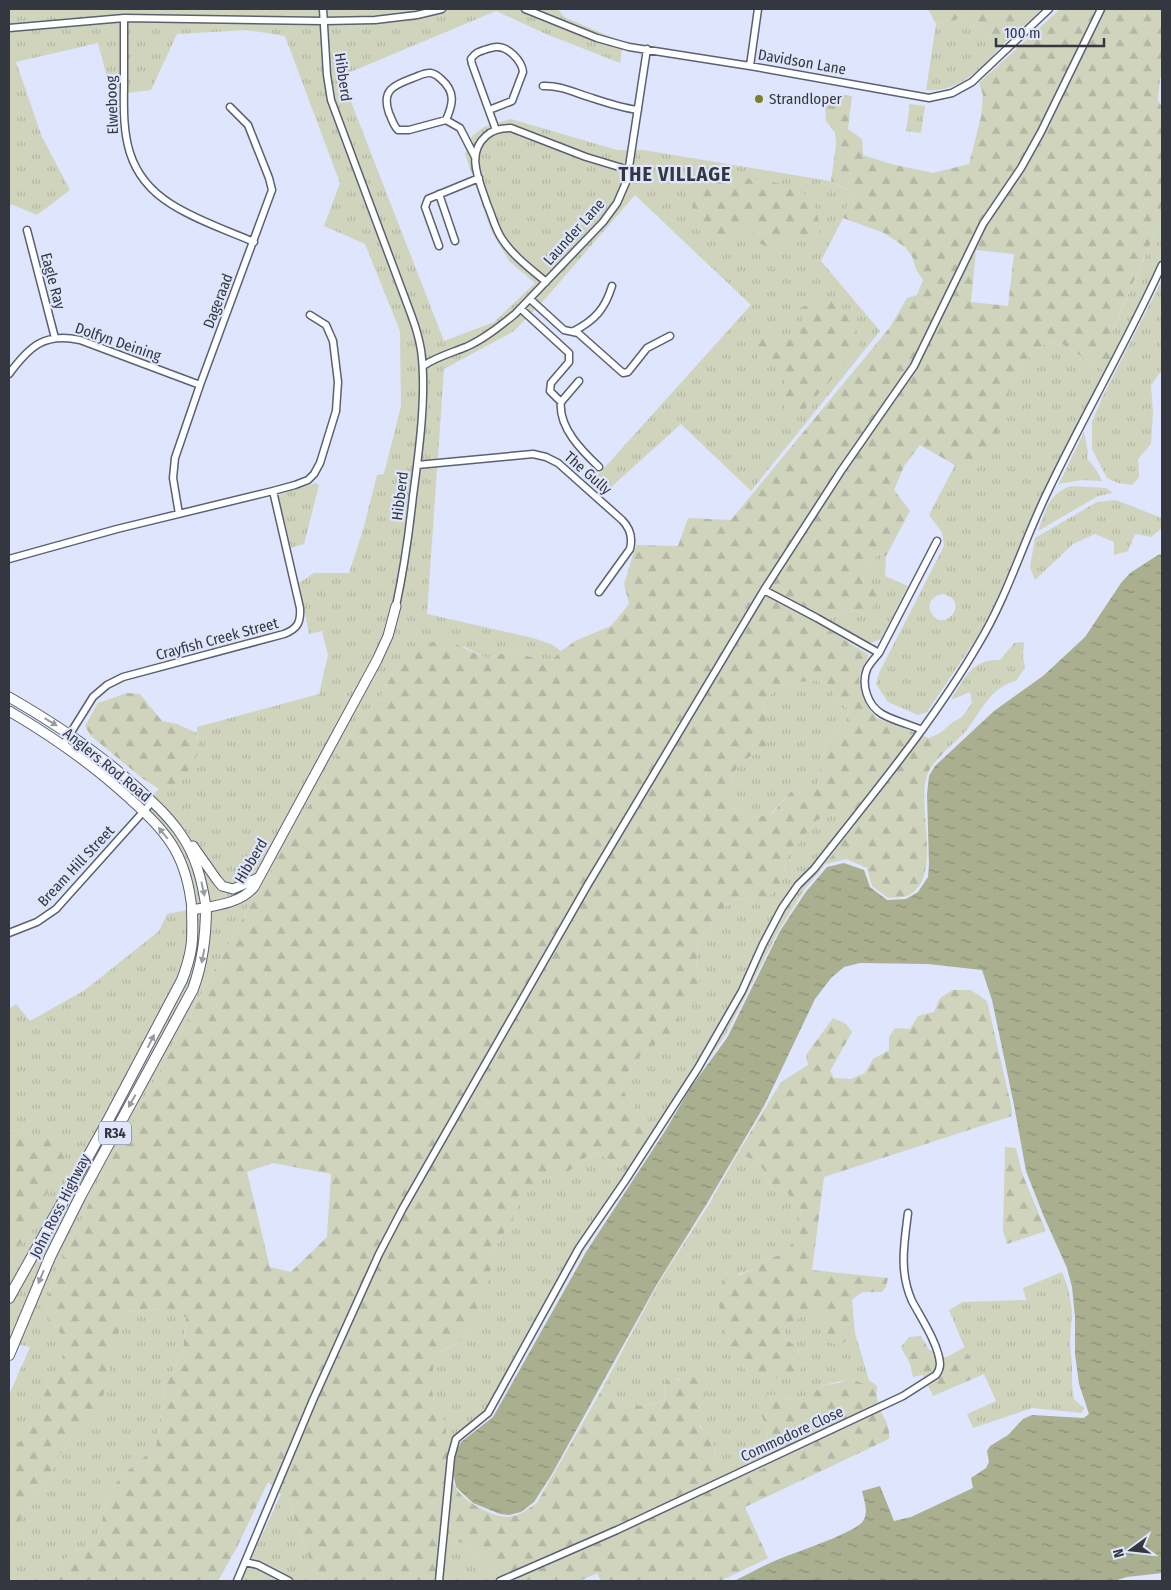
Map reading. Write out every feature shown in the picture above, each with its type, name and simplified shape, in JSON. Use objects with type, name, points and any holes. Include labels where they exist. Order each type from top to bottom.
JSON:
[{"type":"main road","name":"John Ross Highway","points":[[9,1355],[50,1257],[76,1203],[193,989],[203,955],[206,935],[206,908]]},
{"type":"main road","name":"John Ross Highway","points":[[9,1298],[109,1120],[182,980],[191,958],[193,946],[192,910]]},
{"type":"street","name":"Hibberd","points":[[192,910],[242,898],[250,892],[377,660],[388,636],[404,572],[417,465],[423,366],[418,335],[412,317],[331,100],[327,75],[323,9]]},
{"type":"street","points":[[9,28],[124,18],[324,21],[402,17],[442,9]]},
{"type":"street","name":"Davidson Lane","points":[[525,9],[602,40],[617,44],[919,97],[937,97],[959,90],[972,82],[1049,9]]},
{"type":"street","points":[[750,66],[758,9]]},
{"type":"street","points":[[236,1581],[313,1400],[379,1254],[403,1208],[587,886],[764,590],[841,471],[914,366],[983,224],[1025,161],[1101,9]]},
{"type":"street","name":"Elweboog","points":[[124,18],[124,126],[128,152],[138,172],[169,203],[206,222],[254,242]]},
{"type":"street","points":[[489,110],[512,101],[523,72],[515,56],[509,51],[496,47],[475,53],[471,59],[496,130]]},
{"type":"street","name":"Launder Lane","points":[[423,366],[434,358],[466,346],[483,337],[521,308],[610,213],[622,193],[629,170],[647,50]]},
{"type":"street","points":[[446,120],[452,102],[451,91],[436,75],[426,73],[393,87],[388,93],[386,101],[394,125],[398,130],[409,130],[446,120],[460,128],[475,157],[478,178],[501,238],[512,251],[546,282]]},
{"type":"street","points":[[542,86],[563,88],[628,109],[638,110]]},
{"type":"street","name":"Dageraad","points":[[179,514],[173,478],[175,458],[200,385],[270,199],[272,186],[248,125],[230,107]]},
{"type":"street","points":[[475,157],[479,143],[483,138],[496,130],[511,128],[586,157],[629,170]]},
{"type":"street","points":[[439,246],[425,207],[428,198],[478,178]]},
{"type":"street","points":[[440,194],[455,241]]},
{"type":"street","name":"Eagle Ray","points":[[27,230],[55,338]]},
{"type":"street","points":[[439,1581],[451,1457],[456,1439],[488,1413],[579,1248],[698,1068],[742,991],[782,908],[798,885],[814,869],[922,730],[979,644],[1004,598],[1046,494],[1162,265]]},
{"type":"street","points":[[530,299],[564,330],[574,331],[594,320],[612,286]]},
{"type":"street","points":[[521,308],[569,353],[569,362],[549,386],[550,391],[561,402]]},
{"type":"street","points":[[9,559],[117,529],[273,491],[308,480],[320,463],[336,411],[338,382],[333,342],[326,325],[310,315]]},
{"type":"street","points":[[574,331],[623,373],[628,372],[646,348],[670,336]]},
{"type":"street","name":"Dolfyn Deining","points":[[9,374],[30,349],[43,341],[63,337],[80,340],[200,385]]},
{"type":"street","points":[[580,381],[561,402],[560,411],[573,440],[599,467]]},
{"type":"street","name":"The Gully","points":[[417,465],[533,454],[546,456],[558,463],[626,524],[630,530],[632,543],[627,555],[599,592]]},
{"type":"street","name":"Crayfish Creek Street","points":[[63,745],[93,697],[107,685],[123,677],[284,634],[295,629],[300,620],[300,608],[273,491]]},
{"type":"street","points":[[922,730],[882,714],[870,702],[866,694],[865,676],[868,668],[879,653],[937,541]]},
{"type":"street","points":[[764,590],[879,653]]},
{"type":"street","name":"Anglers Rod Road","points":[[9,697],[70,734],[127,777],[152,802],[181,834],[198,868],[206,908]]},
{"type":"street","name":"Anglers Rod Road","points":[[9,711],[63,745],[105,777],[144,811],[167,837],[178,856],[186,876],[192,910]]},
{"type":"street","name":"Bream Hill Street","points":[[9,933],[37,922],[56,909],[152,802]]},
{"type":"street","points":[[181,834],[191,844],[222,886],[233,890],[258,878]]},
{"type":"street","name":"Commodore Close","points":[[500,1581],[617,1530],[895,1400],[936,1375],[940,1370],[940,1364],[935,1347],[904,1280],[903,1251],[908,1213]]},
{"type":"street","points":[[245,1562],[258,1565],[289,1581]]},
{"type":"green space","points":[[9,9],[558,9],[564,17],[623,42],[620,63],[546,34],[496,11],[341,76],[444,341],[494,322],[535,283],[510,262],[492,233],[465,154],[472,136],[484,127],[511,119],[617,150],[643,150],[830,181],[852,192],[843,218],[821,261],[880,331],[751,491],[681,424],[610,488],[597,476],[751,305],[635,195],[545,299],[514,331],[444,369],[427,614],[533,638],[551,644],[561,651],[551,661],[508,652],[486,658],[465,647],[404,655],[379,698],[356,725],[245,914],[95,1190],[50,1288],[46,1312],[64,1339],[64,1367],[48,1381],[40,1415],[26,1435],[9,1453],[9,1395],[30,1347],[9,1343],[9,1262],[28,1232],[60,1142],[50,1137],[36,1137],[9,1130],[9,1009],[16,1004],[30,1021],[85,990],[159,931],[167,914],[187,910],[182,882],[172,853],[160,834],[137,812],[159,789],[174,789],[198,754],[197,727],[319,694],[328,655],[322,631],[309,634],[299,583],[314,573],[349,573],[363,530],[377,475],[384,474],[401,406],[400,331],[365,244],[324,226],[340,183],[285,36],[247,30],[177,34],[151,90],[127,93],[108,81],[98,43],[16,62],[42,137],[70,190],[37,215],[9,205]]},
{"type":"green space","points":[[928,9],[1042,9],[998,49],[984,30],[959,19],[936,24]]},
{"type":"green space","points":[[1060,9],[1162,9],[1162,76],[1160,78],[1158,100],[1162,107],[1162,218],[1112,330],[1117,346],[1106,372],[1059,342],[1042,345],[1021,365],[1009,393],[997,436],[977,468],[955,465],[920,445],[904,466],[894,490],[910,511],[886,556],[878,554],[863,572],[864,585],[874,587],[879,598],[867,615],[854,610],[828,619],[824,627],[869,655],[859,680],[866,704],[877,718],[929,738],[929,742],[941,740],[946,742],[945,751],[928,772],[924,789],[927,859],[924,874],[918,887],[907,896],[888,898],[872,886],[867,868],[846,859],[826,864],[855,825],[849,816],[839,812],[817,820],[786,858],[783,879],[773,894],[754,902],[738,898],[723,908],[713,924],[699,937],[696,960],[700,986],[695,1002],[678,1012],[680,1027],[642,1053],[628,1073],[621,1089],[639,1113],[663,1130],[633,1175],[597,1152],[583,1159],[574,1168],[562,1175],[544,1178],[522,1197],[515,1211],[511,1227],[504,1233],[496,1247],[478,1317],[461,1339],[436,1356],[432,1386],[433,1397],[444,1420],[446,1435],[453,1442],[449,1451],[444,1487],[436,1581],[320,1581],[310,1560],[289,1502],[268,1482],[237,1547],[218,1581],[54,1581],[60,1566],[68,1556],[94,1544],[101,1526],[108,1492],[125,1473],[156,1447],[165,1387],[183,1351],[186,1317],[158,1309],[125,1312],[115,1344],[101,1406],[81,1434],[60,1454],[50,1475],[32,1502],[21,1511],[17,1537],[13,1546],[9,1549],[9,1453],[26,1435],[39,1415],[48,1381],[64,1366],[64,1339],[46,1312],[50,1288],[95,1190],[245,914],[356,725],[379,698],[404,655],[418,646],[444,639],[486,658],[508,652],[551,661],[577,640],[611,626],[629,604],[624,584],[636,545],[678,546],[688,518],[731,520],[890,327],[907,298],[917,295],[923,280],[916,269],[912,256],[905,247],[884,233],[843,218],[852,192],[831,181],[836,144],[835,132],[826,121],[825,105],[828,94],[852,96],[848,129],[862,139],[863,155],[891,164],[933,173],[969,164],[981,117],[983,95],[979,83]],"holes":[[[976,250],[1014,254],[1008,306],[971,302]],[[816,680],[832,687],[835,700],[849,709],[845,726],[825,742],[818,785],[793,789],[772,814],[752,818],[730,807],[730,784],[738,764],[766,747],[766,714],[763,701],[781,685]],[[273,1163],[331,1174],[327,1237],[291,1272],[270,1267],[247,1172]]]},
{"type":"green space","points":[[959,19],[984,30],[998,49],[976,72],[957,84],[948,88],[926,90],[936,24]]},
{"type":"green space","points":[[910,104],[925,106],[921,133],[906,131]]},
{"type":"green space","points":[[700,168],[715,169],[734,176],[769,181],[796,189],[806,196],[814,206],[818,220],[819,239],[805,242],[786,236],[784,240],[772,249],[759,243],[749,226],[738,226],[720,241],[703,234],[695,223],[693,216],[695,191]]},
{"type":"green space","points":[[1162,218],[1162,259],[1142,303],[1117,346],[1112,331]]},
{"type":"green space","points":[[1162,280],[1162,370],[1151,385],[1153,413],[1151,444],[1138,459],[1139,477],[1132,485],[1118,483],[1107,478],[1092,449],[1092,422],[1102,398]]},
{"type":"green space","points":[[828,297],[855,320],[859,349],[800,414],[789,413],[785,406],[784,379],[776,363],[768,360],[759,360],[755,351],[758,337],[795,337],[803,324],[800,308]]},
{"type":"green space","points":[[1059,342],[1106,372],[1043,493],[986,624],[927,712],[918,715],[888,702],[876,684],[879,673],[944,546],[942,532],[929,515],[955,465],[977,468],[1021,365],[1042,345]],"holes":[[[943,594],[951,597],[955,602],[953,614],[943,620],[937,619],[930,610],[931,601],[936,596]]]},
{"type":"green space","points":[[1084,432],[1088,452],[1087,458],[1102,481],[1081,480],[1059,484]]},
{"type":"green space","points":[[316,483],[319,485],[304,544],[291,548],[278,495]]},
{"type":"green space","points":[[1071,486],[1106,488],[1113,493],[1098,496],[1038,531],[1053,498],[1063,489]]},
{"type":"green space","points":[[1116,500],[1162,518],[1162,528],[1151,537],[1135,534],[1128,551],[1114,555],[1114,542],[1095,534],[1073,544],[1035,580],[1030,567],[1035,538],[1097,502]]},
{"type":"green space","points":[[878,554],[886,556],[885,576],[908,586],[881,639],[870,643],[828,619],[854,610],[867,615],[863,572]]},
{"type":"green space","points":[[1024,642],[1023,657],[1025,668],[1016,681],[1007,684],[993,694],[966,731],[945,751],[945,742],[928,742],[929,738],[940,733],[962,717],[972,703],[970,692],[951,700],[970,671],[982,663],[1000,660],[1014,643]]},
{"type":"green space","points":[[816,680],[833,687],[835,700],[849,709],[845,726],[825,742],[818,786],[793,789],[771,814],[752,818],[730,807],[730,784],[738,764],[766,747],[766,714],[763,701],[781,685]]},
{"type":"green space","points":[[127,693],[140,694],[162,721],[177,724],[197,733],[198,754],[189,770],[174,789],[159,789],[142,778],[91,736],[85,726],[98,703]]},
{"type":"green space","points":[[839,812],[849,816],[855,824],[842,844],[804,890],[779,930],[725,1036],[689,1086],[663,1130],[639,1113],[621,1089],[628,1073],[642,1053],[679,1027],[678,1012],[700,986],[696,960],[699,937],[713,924],[723,908],[738,898],[754,902],[783,879],[786,858],[817,820]]},
{"type":"green space","points":[[953,990],[971,990],[987,1001],[1012,1116],[824,1177],[812,1270],[888,1278],[886,1287],[882,1292],[862,1292],[852,1300],[855,1333],[842,1344],[830,1343],[825,1322],[817,1314],[805,1314],[784,1328],[785,1339],[797,1347],[803,1365],[798,1374],[783,1378],[772,1378],[746,1370],[737,1362],[729,1346],[723,1328],[717,1291],[725,1280],[753,1270],[764,1260],[780,1255],[797,1239],[801,1227],[800,1208],[787,1193],[771,1188],[766,1175],[756,1162],[738,1153],[781,1082],[808,1065],[806,1055],[833,1018],[846,1024],[852,1032],[830,1071],[834,1078],[851,1079],[865,1073],[873,1059],[889,1050],[889,1037],[895,1028],[910,1029],[918,1016],[934,1012],[940,998]]},
{"type":"green space","points":[[9,1130],[36,1137],[50,1137],[60,1142],[63,1159],[28,1232],[9,1262]]},
{"type":"green space","points":[[1005,1147],[1016,1148],[1022,1173],[1046,1231],[1007,1244],[1003,1230]]},
{"type":"green space","points":[[597,1152],[633,1175],[584,1250],[491,1415],[455,1445],[446,1435],[444,1420],[433,1396],[432,1373],[435,1358],[439,1353],[456,1344],[476,1320],[495,1249],[504,1233],[511,1227],[515,1211],[522,1197],[544,1178],[562,1175],[574,1168],[583,1159]]},
{"type":"green space","points":[[738,1153],[756,1162],[766,1175],[771,1188],[787,1193],[800,1208],[801,1227],[797,1239],[780,1255],[764,1260],[753,1270],[738,1274],[730,1348],[738,1363],[750,1372],[803,1365],[797,1347],[785,1339],[784,1328],[805,1314],[817,1314],[842,1344],[855,1333],[869,1380],[862,1383],[848,1378],[823,1386],[801,1398],[792,1399],[766,1395],[759,1400],[759,1411],[768,1429],[767,1468],[743,1478],[726,1472],[720,1467],[711,1440],[698,1420],[700,1408],[705,1399],[677,1378],[664,1385],[665,1400],[648,1405],[629,1405],[618,1402],[601,1391],[658,1284],[708,1206]]},
{"type":"green space","points":[[1062,1272],[1068,1288],[1072,1310],[1070,1344],[1074,1399],[1084,1408],[1082,1413],[1032,1408],[973,1428],[967,1414],[996,1401],[984,1374],[977,1377],[949,1310],[963,1302],[1026,1300],[1023,1288]]},
{"type":"green space","points":[[158,1309],[186,1316],[183,1351],[165,1387],[156,1447],[125,1473],[108,1492],[101,1526],[94,1544],[68,1556],[60,1566],[54,1581],[9,1581],[9,1549],[13,1546],[17,1537],[21,1511],[32,1502],[50,1475],[60,1454],[81,1434],[125,1312]]},
{"type":"green space","points":[[921,1336],[929,1350],[945,1358],[965,1347],[977,1377],[933,1396],[923,1375],[913,1377],[910,1364],[901,1347],[909,1337]]},
{"type":"green space","points":[[692,1376],[701,1379],[707,1387],[705,1399],[699,1408],[698,1417],[700,1427],[711,1434],[718,1465],[722,1469],[743,1478],[767,1467],[768,1429],[759,1411],[759,1400],[766,1395],[776,1395],[790,1399],[802,1398],[826,1385],[839,1383],[848,1378],[862,1383],[869,1380],[877,1386],[878,1404],[887,1423],[889,1439],[745,1507],[768,1558],[720,1581],[601,1581],[597,1573],[580,1581],[505,1581],[467,1545],[447,1538],[451,1482],[462,1496],[486,1511],[509,1517],[520,1514],[537,1503],[601,1391],[618,1402],[629,1405],[648,1405],[665,1400],[664,1385],[671,1377],[683,1382]]},
{"type":"green space","points":[[281,1494],[289,1502],[310,1560],[320,1581],[241,1581]]},
{"type":"green space","points":[[447,1538],[467,1545],[505,1581],[442,1581]]},
{"type":"water","points":[[1162,554],[1162,1573],[1127,1577],[1114,1581],[734,1581],[773,1561],[858,1526],[866,1514],[862,1491],[880,1486],[894,1521],[911,1517],[973,1488],[971,1478],[986,1468],[989,1462],[987,1451],[990,1446],[1008,1435],[1023,1419],[1032,1415],[1084,1418],[1089,1414],[1079,1384],[1075,1354],[1075,1317],[1072,1287],[1067,1268],[1026,1171],[992,1000],[982,970],[928,964],[860,963],[844,967],[831,978],[815,999],[764,1106],[657,1284],[552,1474],[534,1502],[521,1512],[509,1515],[500,1514],[473,1503],[456,1487],[453,1472],[453,1458],[461,1442],[493,1417],[586,1252],[665,1131],[691,1087],[727,1038],[780,931],[805,893],[827,867],[844,863],[864,870],[870,887],[887,900],[906,899],[918,892],[928,877],[927,794],[929,776],[935,766],[994,711],[1043,676],[1085,637],[1121,583],[1130,573]]},
{"type":"place","name":"Strandloper","points":[[759,99]]},
{"type":"district","name":"THE VILLAGE","points":[[675,174]]}]
